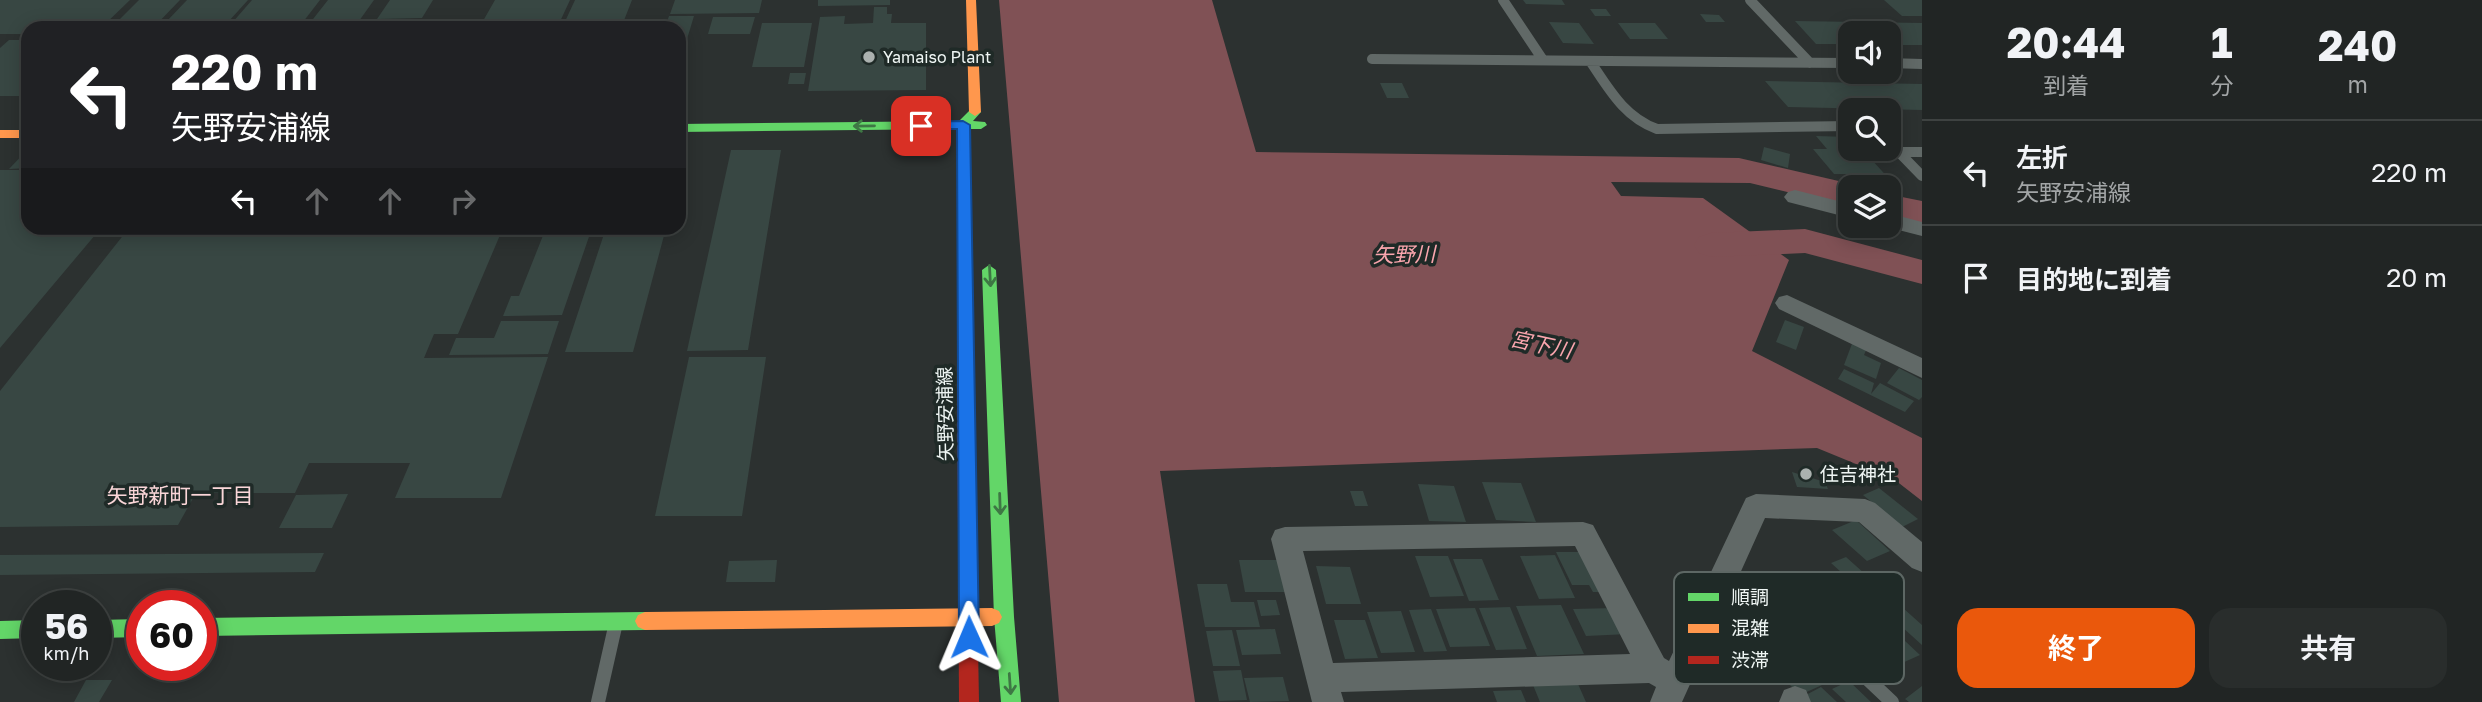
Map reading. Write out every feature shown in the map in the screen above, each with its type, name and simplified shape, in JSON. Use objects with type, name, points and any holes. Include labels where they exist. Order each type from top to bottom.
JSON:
[{"type":"main road","points":[[971,0],[979,125]]},
{"type":"main road","points":[[686,114],[979,125]]},
{"type":"main road","points":[[0,120],[21,120]]},
{"type":"main road","name":"矢野安浦線","points":[[963,125],[969,702]]},
{"type":"main road","points":[[686,128],[979,125]]},
{"type":"main road","points":[[0,134],[21,134]]},
{"type":"main road","points":[[988,255],[1004,617],[1011,702]]},
{"type":"main road","points":[[217,627],[1004,617]]},
{"type":"main road","points":[[0,630],[21,629]]},
{"type":"street","points":[[1795,197],[1838,208]]},
{"type":"street","points":[[1901,223],[1922,229]]},
{"type":"street","points":[[1787,303],[1922,369]]},
{"type":"street","points":[[1722,572],[1756,506],[1865,511],[1922,559]]},
{"type":"street","points":[[1583,534],[1665,684],[1325,690],[1285,539],[1583,534]]},
{"type":"street","points":[[1665,684],[1674,666]]},
{"type":"lane","points":[[1503,0],[1543,60]]},
{"type":"lane","points":[[1750,0],[1810,62]]},
{"type":"lane","points":[[1372,59],[1838,63]]},
{"type":"lane","points":[[1590,61],[1627,114],[1643,126],[1657,129],[1838,126]]},
{"type":"lane","points":[[1901,63],[1922,64]]},
{"type":"lane","points":[[1901,152],[1922,152]]},
{"type":"lane","points":[[1901,154],[1922,176]]},
{"type":"lane","points":[[598,702],[616,622]]},
{"type":"lane","points":[[1873,684],[1892,702]]},
{"type":"water","name":"宮下川","points":[[999,0],[1212,0],[1256,152],[1739,158],[1838,181],[1838,204],[1750,183],[1611,182],[1621,196],[1703,198],[1789,260],[1752,351],[1922,438],[1922,501],[1895,480],[1817,448],[1160,471],[1195,702],[1059,702]]},
{"type":"water","points":[[1901,196],[1922,201],[1922,225],[1901,219]]},
{"type":"building","points":[[0,0],[130,0],[108,21],[21,21],[21,34],[0,34]]},
{"type":"building","points":[[139,0],[180,0],[160,21],[118,21]]},
{"type":"building","points":[[187,0],[248,0],[229,21],[167,21]]},
{"type":"building","points":[[252,0],[320,0],[304,21],[234,21]]},
{"type":"building","points":[[328,0],[374,0],[359,21],[312,21]]},
{"type":"building","points":[[390,0],[433,0],[422,18],[377,19]]},
{"type":"building","points":[[495,0],[570,0],[560,21],[483,21]]},
{"type":"building","points":[[575,0],[632,0],[624,21],[565,21]]},
{"type":"building","points":[[675,0],[762,0],[759,13],[670,14]]},
{"type":"building","points":[[818,0],[890,0],[890,5],[818,6]]},
{"type":"building","points":[[1523,0],[1562,0],[1565,5],[1526,4]]},
{"type":"building","points":[[1884,0],[1922,0],[1922,16],[1902,16]]},
{"type":"building","name":"Yamaiso Plant","points":[[874,7],[887,7],[887,14],[892,14],[891,23],[926,23],[926,90],[808,91],[820,17],[845,16],[844,24],[873,23]]},
{"type":"building","points":[[1590,9],[1606,9],[1611,16],[1595,16]]},
{"type":"building","points":[[1700,14],[1719,15],[1725,22],[1706,22]]},
{"type":"building","points":[[669,16],[694,16],[686,42],[686,21],[667,21]]},
{"type":"building","points":[[713,17],[755,17],[750,34],[708,34]]},
{"type":"building","points":[[1795,21],[1838,22],[1838,44],[1816,44]]},
{"type":"building","points":[[1549,22],[1579,23],[1594,44],[1563,43]]},
{"type":"building","points":[[762,23],[812,23],[804,67],[752,67]]},
{"type":"building","points":[[1618,23],[1655,23],[1668,39],[1630,39]]},
{"type":"building","points":[[1901,23],[1922,23],[1922,45],[1901,45]]},
{"type":"building","points":[[9,40],[21,40],[21,96],[0,96],[0,48]]},
{"type":"building","points":[[790,73],[806,73],[804,84],[788,84]]},
{"type":"building","points":[[1765,81],[1922,84],[1922,110],[1901,110],[1901,98],[1838,98],[1838,108],[1788,107]]},
{"type":"building","points":[[1380,83],[1402,83],[1409,98],[1387,98]]},
{"type":"building","points":[[1816,136],[1838,137],[1838,161],[1873,161],[1886,175],[1834,174],[1813,149],[1827,149]]},
{"type":"building","points":[[1764,147],[1790,154],[1788,168],[1761,160]]},
{"type":"building","points":[[731,150],[781,150],[748,350],[687,351]]},
{"type":"building","points":[[21,156],[21,168],[9,169]]},
{"type":"building","points":[[0,170],[21,170],[21,235],[95,235],[0,348]]},
{"type":"building","points":[[123,235],[500,235],[458,334],[434,334],[424,358],[548,357],[501,498],[395,498],[410,463],[309,463],[295,493],[196,493],[178,525],[0,527],[0,391]]},
{"type":"building","points":[[543,235],[590,235],[562,315],[503,316],[511,296],[519,296]]},
{"type":"building","points":[[604,235],[664,235],[633,352],[565,352]]},
{"type":"building","points":[[1785,320],[1804,327],[1796,350],[1776,342]]},
{"type":"building","points":[[501,321],[559,321],[548,354],[449,355],[456,338],[494,338]]},
{"type":"building","points":[[1853,341],[1867,348],[1864,355],[1881,363],[1876,379],[1844,365]]},
{"type":"building","points":[[689,357],[766,357],[742,516],[655,516]]},
{"type":"building","points":[[1899,368],[1922,380],[1922,397],[1919,400],[1887,383]]},
{"type":"building","points":[[1844,369],[1874,383],[1871,394],[1880,383],[1914,401],[1905,412],[1838,379]]},
{"type":"building","points":[[1792,472],[1825,482],[1828,489],[1797,487]]},
{"type":"building","points":[[1482,482],[1521,483],[1536,522],[1496,520]]},
{"type":"building","points":[[1418,484],[1454,486],[1466,522],[1429,521]]},
{"type":"building","points":[[1879,488],[1918,519],[1902,527],[1863,495]]},
{"type":"building","points":[[1350,491],[1363,491],[1368,506],[1355,506]]},
{"type":"building","points":[[348,494],[332,528],[279,528],[296,495]]},
{"type":"building","points":[[1856,520],[1890,551],[1867,561],[1832,530]]},
{"type":"building","points":[[1556,552],[1586,552],[1606,592],[1593,592],[1589,585],[1572,585]]},
{"type":"building","points":[[324,553],[315,572],[0,575],[0,555]]},
{"type":"building","points":[[1555,555],[1575,598],[1539,599],[1520,556]]},
{"type":"building","points":[[1415,556],[1448,556],[1464,596],[1430,597]]},
{"type":"building","points":[[1846,557],[1863,572],[1841,572],[1831,563]]},
{"type":"building","points":[[1453,559],[1482,559],[1499,600],[1469,601]]},
{"type":"building","points":[[777,560],[775,582],[726,582],[729,561]]},
{"type":"building","points":[[1239,560],[1279,560],[1286,592],[1245,592]]},
{"type":"building","points":[[1316,566],[1350,567],[1361,604],[1326,604]]},
{"type":"building","points":[[1197,584],[1227,584],[1231,602],[1254,602],[1260,627],[1205,627]]},
{"type":"building","points":[[1257,600],[1276,600],[1280,615],[1261,616]]},
{"type":"building","points":[[1561,605],[1584,654],[1537,656],[1516,606]]},
{"type":"building","points":[[1510,607],[1527,649],[1496,650],[1479,608]]},
{"type":"building","points":[[1475,608],[1490,646],[1450,647],[1436,609]]},
{"type":"building","points":[[1615,608],[1629,634],[1586,636],[1573,609]]},
{"type":"building","points":[[1431,609],[1447,651],[1424,652],[1409,610]]},
{"type":"building","points":[[1904,609],[1922,625],[1922,645],[1904,629]]},
{"type":"building","points":[[1401,611],[1415,652],[1381,653],[1367,612]]},
{"type":"building","points":[[1334,620],[1365,620],[1378,658],[1345,659]]},
{"type":"building","points":[[1275,629],[1281,654],[1242,655],[1236,630]]},
{"type":"building","points":[[1232,630],[1240,666],[1213,666],[1206,631]]},
{"type":"building","points":[[1904,640],[1920,655],[1904,662]]},
{"type":"building","points":[[1241,670],[1247,700],[1219,701],[1213,671]]},
{"type":"building","points":[[1283,677],[1289,701],[1250,702],[1244,678]]},
{"type":"building","points":[[85,681],[111,681],[99,702],[74,702]]},
{"type":"building","points":[[1578,684],[1586,702],[1540,702],[1533,685]]},
{"type":"building","points":[[1789,684],[1822,685],[1800,695]]},
{"type":"building","points":[[1843,684],[1852,684],[1871,702],[1846,702],[1832,689]]},
{"type":"building","points":[[1922,686],[1922,702],[1909,702],[1905,699]]},
{"type":"building","points":[[1821,687],[1837,702],[1810,702],[1804,696]]},
{"type":"building","points":[[1521,690],[1526,702],[1497,702],[1493,691]]},
{"type":"waterway","name":"矢野川","points":[[1711,245],[1805,241],[1922,272]]},
{"type":"traffic: fast","points":[[965,363],[963,125],[975,112]]},
{"type":"traffic: fast","points":[[686,128],[981,125]]},
{"type":"traffic: fast","points":[[989,270],[1004,617],[1011,702]]},
{"type":"traffic: fast","points":[[217,627],[645,621]]},
{"type":"traffic: fast","points":[[112,629],[126,628]]},
{"type":"traffic: fast","points":[[0,630],[21,629]]},
{"type":"traffic: slow","points":[[971,0],[975,112]]},
{"type":"traffic: slow","points":[[0,134],[21,134]]},
{"type":"traffic: slow","points":[[645,621],[992,617]]},
{"type":"traffic: jam","points":[[965,363],[969,702]]},
{"type":"place","name":"Yamaiso Plant","points":[[869,57]]},
{"type":"place","name":"住吉神社","points":[[1806,474]]},
{"type":"district","name":"矢野新町一丁目","points":[[180,496]]},
{"type":"route","points":[[921,126],[963,125],[969,637]]}]
